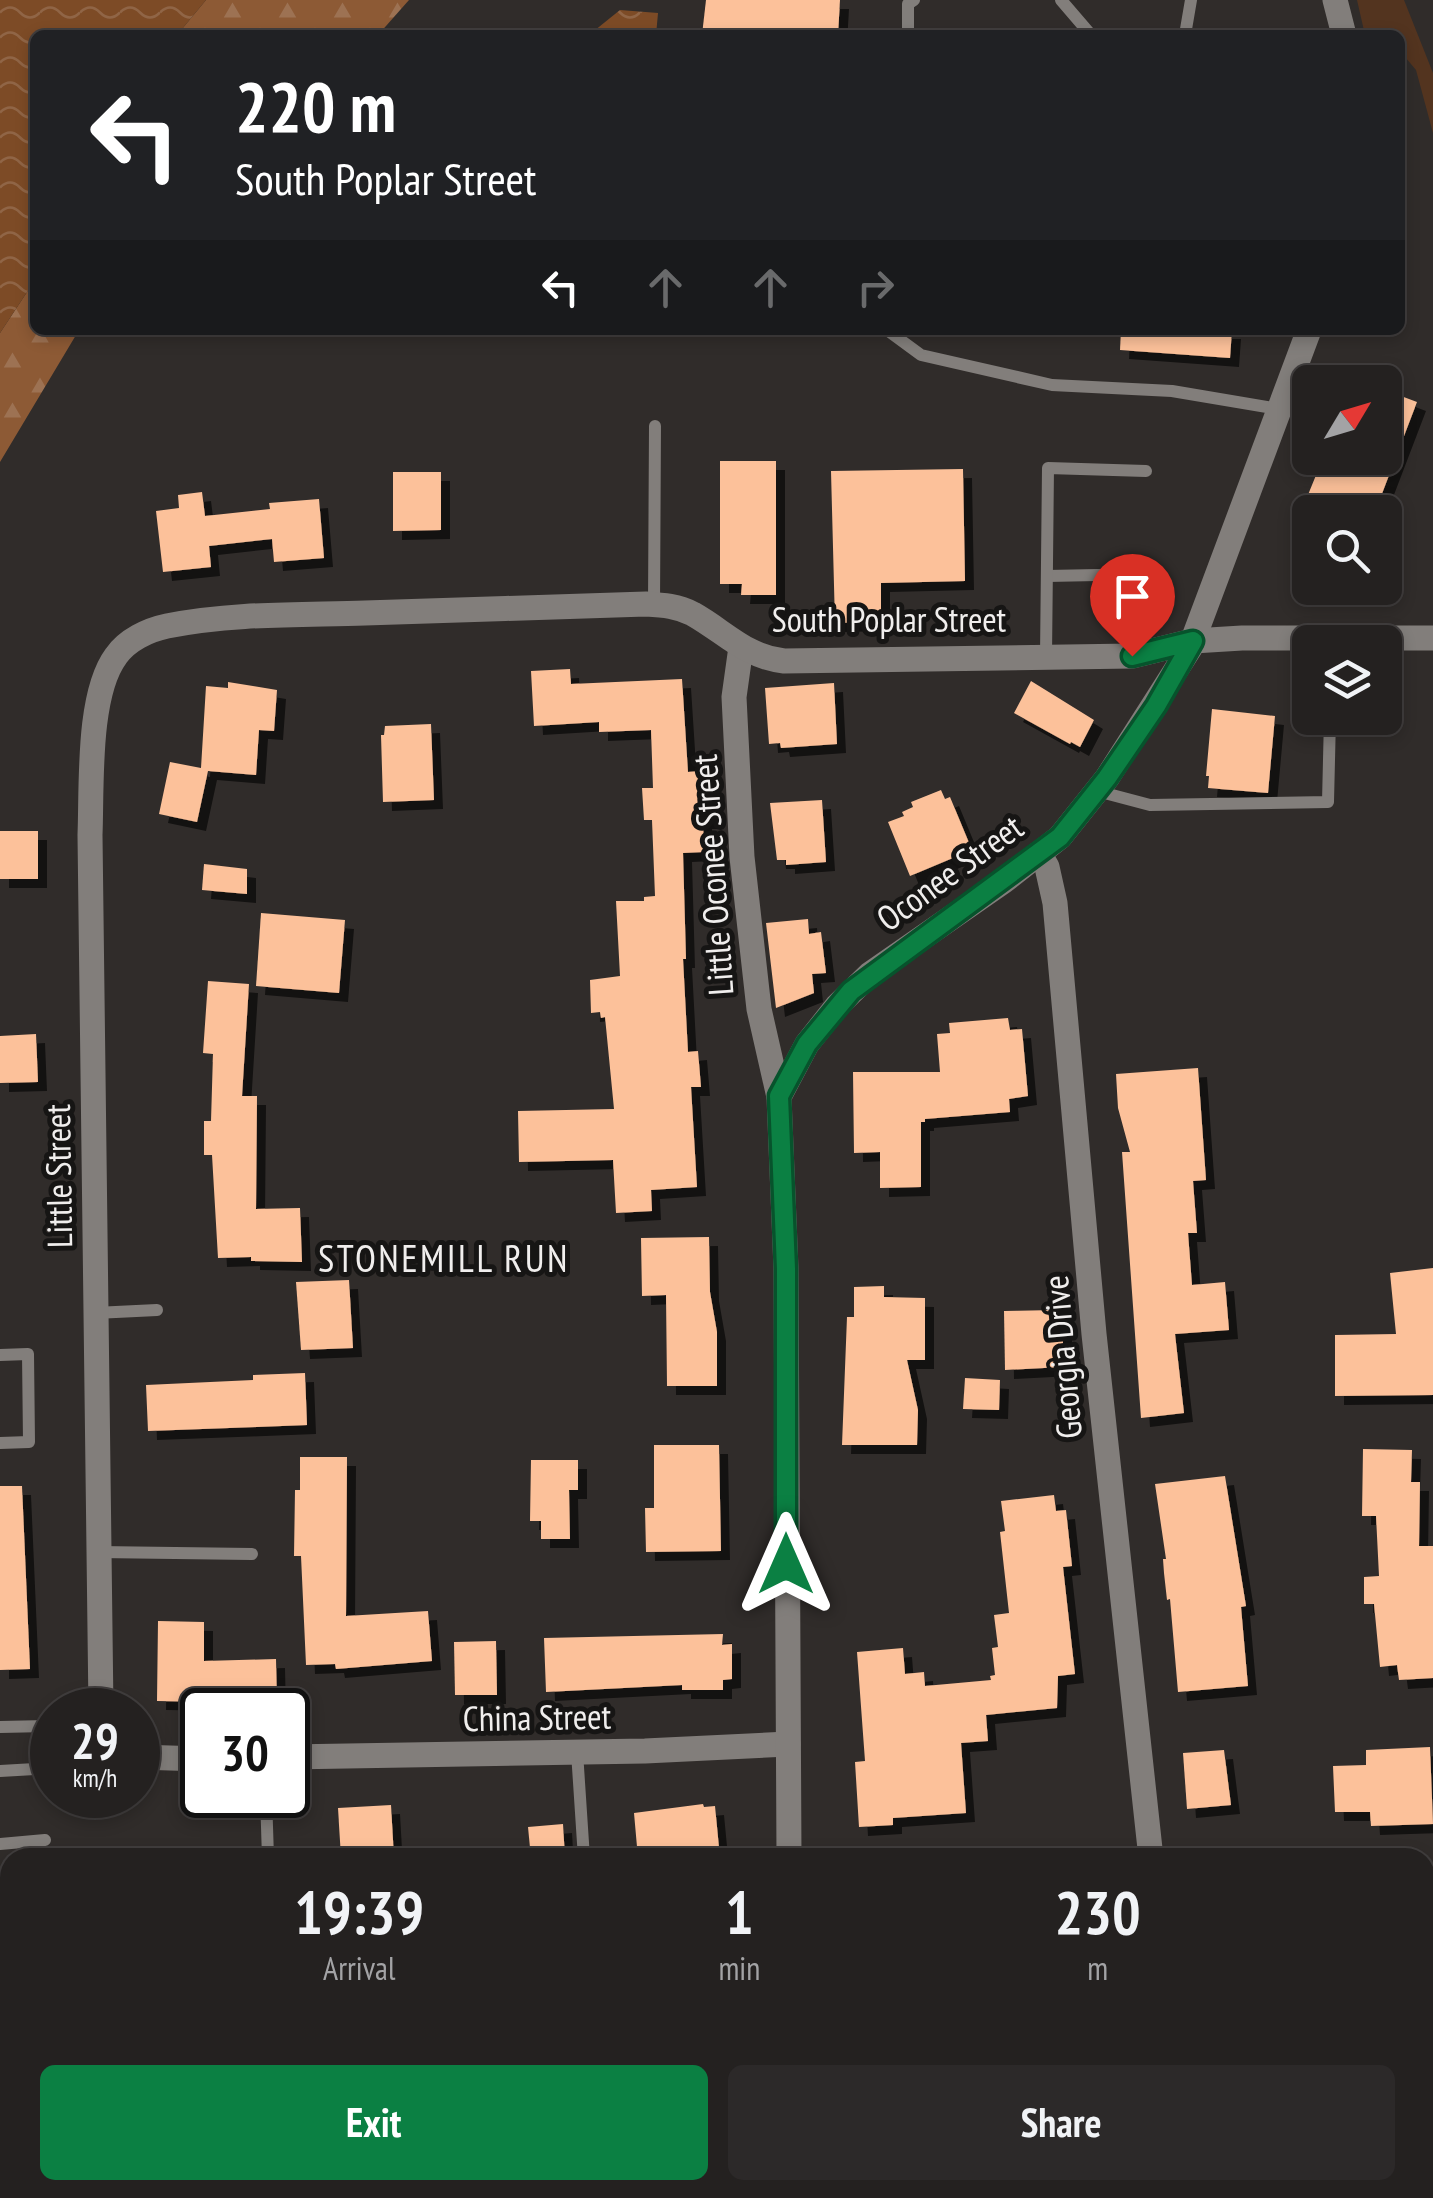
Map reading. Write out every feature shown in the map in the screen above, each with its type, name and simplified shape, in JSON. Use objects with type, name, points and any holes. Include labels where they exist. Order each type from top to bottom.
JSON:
[{"type":"street","points":[[1335,0],[1343,30]]},
{"type":"street","name":"Oconee Street","points":[[779,1096],[807,1044],[851,991],[1060,837],[1156,706],[1193,641],[1307,335]]},
{"type":"street","name":"South Poplar Street","points":[[122,648],[143,634],[166,626],[255,616],[654,604],[692,614],[764,659],[784,661],[1132,656],[1193,641],[1242,638],[1433,638]]},
{"type":"street","name":"Little Oconee Street","points":[[741,647],[734,697],[742,857],[759,1010],[779,1096]]},
{"type":"street","name":"Little Street","points":[[101,1688],[92,766],[100,692],[122,648]]},
{"type":"street","name":"Georgia Drive","points":[[1040,852],[1055,903],[1094,1334],[1151,1848]]},
{"type":"street","points":[[779,1096],[786,1269],[789,1848]]},
{"type":"street","name":"China Street","points":[[310,1757],[788,1744]]},
{"type":"lane","points":[[908,30],[908,4],[914,0]]},
{"type":"lane","points":[[1062,0],[1087,30]]},
{"type":"lane","points":[[1186,30],[1190,0]]},
{"type":"lane","points":[[894,335],[922,355],[1052,386],[1172,391],[1279,409]]},
{"type":"lane","points":[[654,604],[655,426]]},
{"type":"lane","points":[[1046,656],[1048,468],[1146,471]]},
{"type":"lane","points":[[1047,576],[1148,574]]},
{"type":"lane","points":[[1097,791],[1150,805],[1328,802],[1330,735]]},
{"type":"lane","points":[[96,1312],[158,1310]]},
{"type":"lane","points":[[0,1355],[28,1354],[29,1442],[0,1442]]},
{"type":"lane","points":[[98,1552],[252,1554]]},
{"type":"lane","points":[[0,1727],[30,1726]]},
{"type":"lane","points":[[577,1752],[583,1848]]},
{"type":"lane","points":[[0,1771],[30,1769]]},
{"type":"lane","points":[[267,1818],[268,1848]]},
{"type":"lane","points":[[0,1844],[45,1840]]},
{"type":"shaded area","points":[[1357,0],[1404,0],[1433,73],[1433,133],[1416,70],[1405,57],[1405,30],[1364,30]]},
{"type":"green space","points":[[206,0],[409,0],[382,30],[181,30]]},
{"type":"green space","points":[[30,288],[30,335],[76,335],[0,462],[0,333]]},
{"type":"water","points":[[0,0],[206,0],[181,30],[30,30],[30,288],[0,333]]},
{"type":"water","points":[[620,10],[658,13],[656,30],[595,30]]},
{"type":"building","points":[[706,0],[840,0],[838,30],[703,30]]},
{"type":"building","points":[[1121,335],[1232,335],[1230,358],[1120,350]]},
{"type":"building","points":[[1402,396],[1417,402],[1402,441]]},
{"type":"building","points":[[720,461],[776,461],[776,595],[741,595],[742,584],[720,584]]},
{"type":"building","points":[[963,469],[965,581],[881,583],[881,622],[835,623],[831,471]]},
{"type":"building","points":[[393,472],[441,472],[441,530],[393,531]]},
{"type":"building","points":[[1316,475],[1389,475],[1381,495],[1308,495]]},
{"type":"building","points":[[202,492],[205,516],[270,509],[269,503],[319,499],[324,558],[274,562],[272,539],[209,546],[211,567],[163,572],[156,511],[179,508],[178,495]]},
{"type":"building","points":[[570,669],[571,684],[682,679],[688,772],[701,771],[702,789],[711,789],[712,820],[703,820],[704,852],[683,853],[688,1052],[698,1051],[701,1087],[691,1087],[697,1187],[651,1190],[652,1211],[616,1213],[613,1160],[519,1162],[518,1111],[614,1109],[605,1017],[601,1018],[600,1012],[591,1013],[590,980],[620,976],[616,901],[644,901],[644,897],[655,896],[652,820],[644,820],[642,788],[653,788],[651,730],[599,732],[599,722],[534,726],[531,671]]},
{"type":"building","points":[[1031,681],[1094,720],[1080,747],[1014,713]]},
{"type":"building","points":[[228,682],[277,690],[274,731],[259,730],[256,775],[208,771],[197,822],[159,814],[170,762],[201,768],[206,686],[228,688]]},
{"type":"building","points":[[834,683],[837,744],[781,748],[780,743],[769,744],[765,688]]},
{"type":"building","points":[[1212,709],[1275,716],[1268,793],[1208,788]]},
{"type":"building","points":[[431,724],[434,800],[383,802],[381,735],[385,726]]},
{"type":"building","points":[[941,790],[945,799],[950,797],[972,850],[910,876],[888,822],[904,816],[902,812],[913,807],[911,802]]},
{"type":"building","points":[[822,800],[826,862],[786,865],[786,860],[777,860],[770,803]]},
{"type":"building","points":[[0,831],[38,831],[38,879],[0,879]]},
{"type":"building","points":[[204,864],[247,869],[247,894],[202,890]]},
{"type":"building","points":[[261,913],[345,920],[339,993],[256,986]]},
{"type":"building","points":[[808,919],[809,934],[821,932],[826,973],[812,974],[814,993],[776,1008],[766,923]]},
{"type":"building","points":[[208,981],[249,984],[242,1096],[257,1096],[256,1209],[300,1208],[302,1262],[218,1258],[212,1155],[204,1155],[204,1121],[211,1121],[213,1054],[203,1053]]},
{"type":"building","points":[[1008,1018],[1010,1030],[1022,1029],[1028,1096],[1009,1099],[1010,1112],[925,1119],[921,1122],[921,1187],[880,1188],[880,1152],[854,1153],[853,1072],[940,1072],[937,1034],[950,1033],[949,1023]]},
{"type":"building","points":[[36,1034],[38,1082],[0,1083],[0,1036]]},
{"type":"building","points":[[1198,1068],[1206,1180],[1193,1181],[1197,1233],[1188,1233],[1192,1285],[1225,1282],[1229,1330],[1175,1334],[1184,1413],[1141,1418],[1122,1152],[1130,1152],[1118,1108],[1116,1074]]},
{"type":"building","points":[[709,1237],[717,1386],[667,1386],[666,1295],[642,1296],[641,1238]]},
{"type":"building","points":[[1433,1268],[1433,1395],[1335,1396],[1335,1335],[1396,1334],[1390,1273]]},
{"type":"building","points":[[349,1280],[353,1348],[301,1350],[296,1282]]},
{"type":"building","points":[[884,1286],[884,1297],[925,1298],[925,1360],[907,1360],[918,1410],[917,1445],[842,1445],[847,1317],[854,1317],[854,1287]]},
{"type":"building","points":[[1004,1311],[1063,1311],[1063,1367],[1005,1370]]},
{"type":"building","points":[[305,1373],[307,1425],[148,1431],[146,1385],[253,1380],[253,1375]]},
{"type":"building","points":[[965,1378],[1000,1380],[999,1410],[963,1409]]},
{"type":"building","points":[[654,1445],[719,1445],[721,1551],[646,1552],[645,1508],[654,1508]]},
{"type":"building","points":[[1363,1449],[1412,1450],[1411,1482],[1420,1482],[1419,1546],[1433,1546],[1433,1678],[1399,1680],[1397,1665],[1380,1667],[1374,1604],[1364,1604],[1364,1577],[1379,1576],[1376,1516],[1362,1516]]},
{"type":"building","points":[[300,1457],[347,1457],[346,1616],[428,1611],[432,1661],[336,1669],[335,1664],[306,1665],[301,1556],[294,1556]]},
{"type":"building","points":[[531,1460],[578,1460],[578,1490],[569,1490],[570,1539],[541,1539],[541,1521],[530,1521]]},
{"type":"building","points":[[1225,1476],[1246,1606],[1241,1607],[1248,1686],[1178,1692],[1155,1484]]},
{"type":"building","points":[[0,1486],[22,1486],[30,1669],[0,1670]]},
{"type":"building","points":[[1054,1495],[1056,1511],[1066,1510],[1072,1566],[1063,1567],[1075,1674],[1058,1676],[1057,1708],[986,1715],[988,1741],[961,1743],[966,1813],[893,1818],[893,1825],[859,1827],[855,1762],[865,1761],[857,1652],[903,1648],[905,1674],[924,1672],[925,1686],[991,1680],[990,1676],[995,1675],[992,1648],[998,1647],[994,1615],[1009,1613],[1000,1532],[1005,1531],[1001,1501]]},
{"type":"building","points":[[158,1621],[204,1622],[204,1661],[276,1659],[277,1688],[180,1688],[180,1701],[160,1701]]},
{"type":"building","points":[[723,1634],[722,1645],[732,1644],[732,1679],[723,1680],[723,1690],[682,1690],[682,1685],[546,1692],[544,1638]]},
{"type":"building","points":[[496,1641],[497,1695],[455,1695],[454,1642]]},
{"type":"building","points":[[1430,1747],[1433,1824],[1371,1826],[1370,1812],[1335,1812],[1333,1766],[1366,1765],[1366,1750]]},
{"type":"building","points":[[1224,1750],[1231,1805],[1187,1809],[1183,1753]]},
{"type":"building","points":[[703,1804],[715,1806],[719,1848],[637,1848],[634,1813]]},
{"type":"building","points":[[391,1805],[393,1848],[340,1848],[338,1808]]},
{"type":"building","points":[[563,1824],[564,1848],[530,1848],[528,1827]]},
{"type":"district","name":"STONEMILL RUN","points":[[444,1259]]},
{"type":"route","points":[[786,1564],[786,1269],[779,1096],[807,1044],[851,991],[1060,837],[1107,778],[1156,706],[1193,641],[1132,656]]}]
